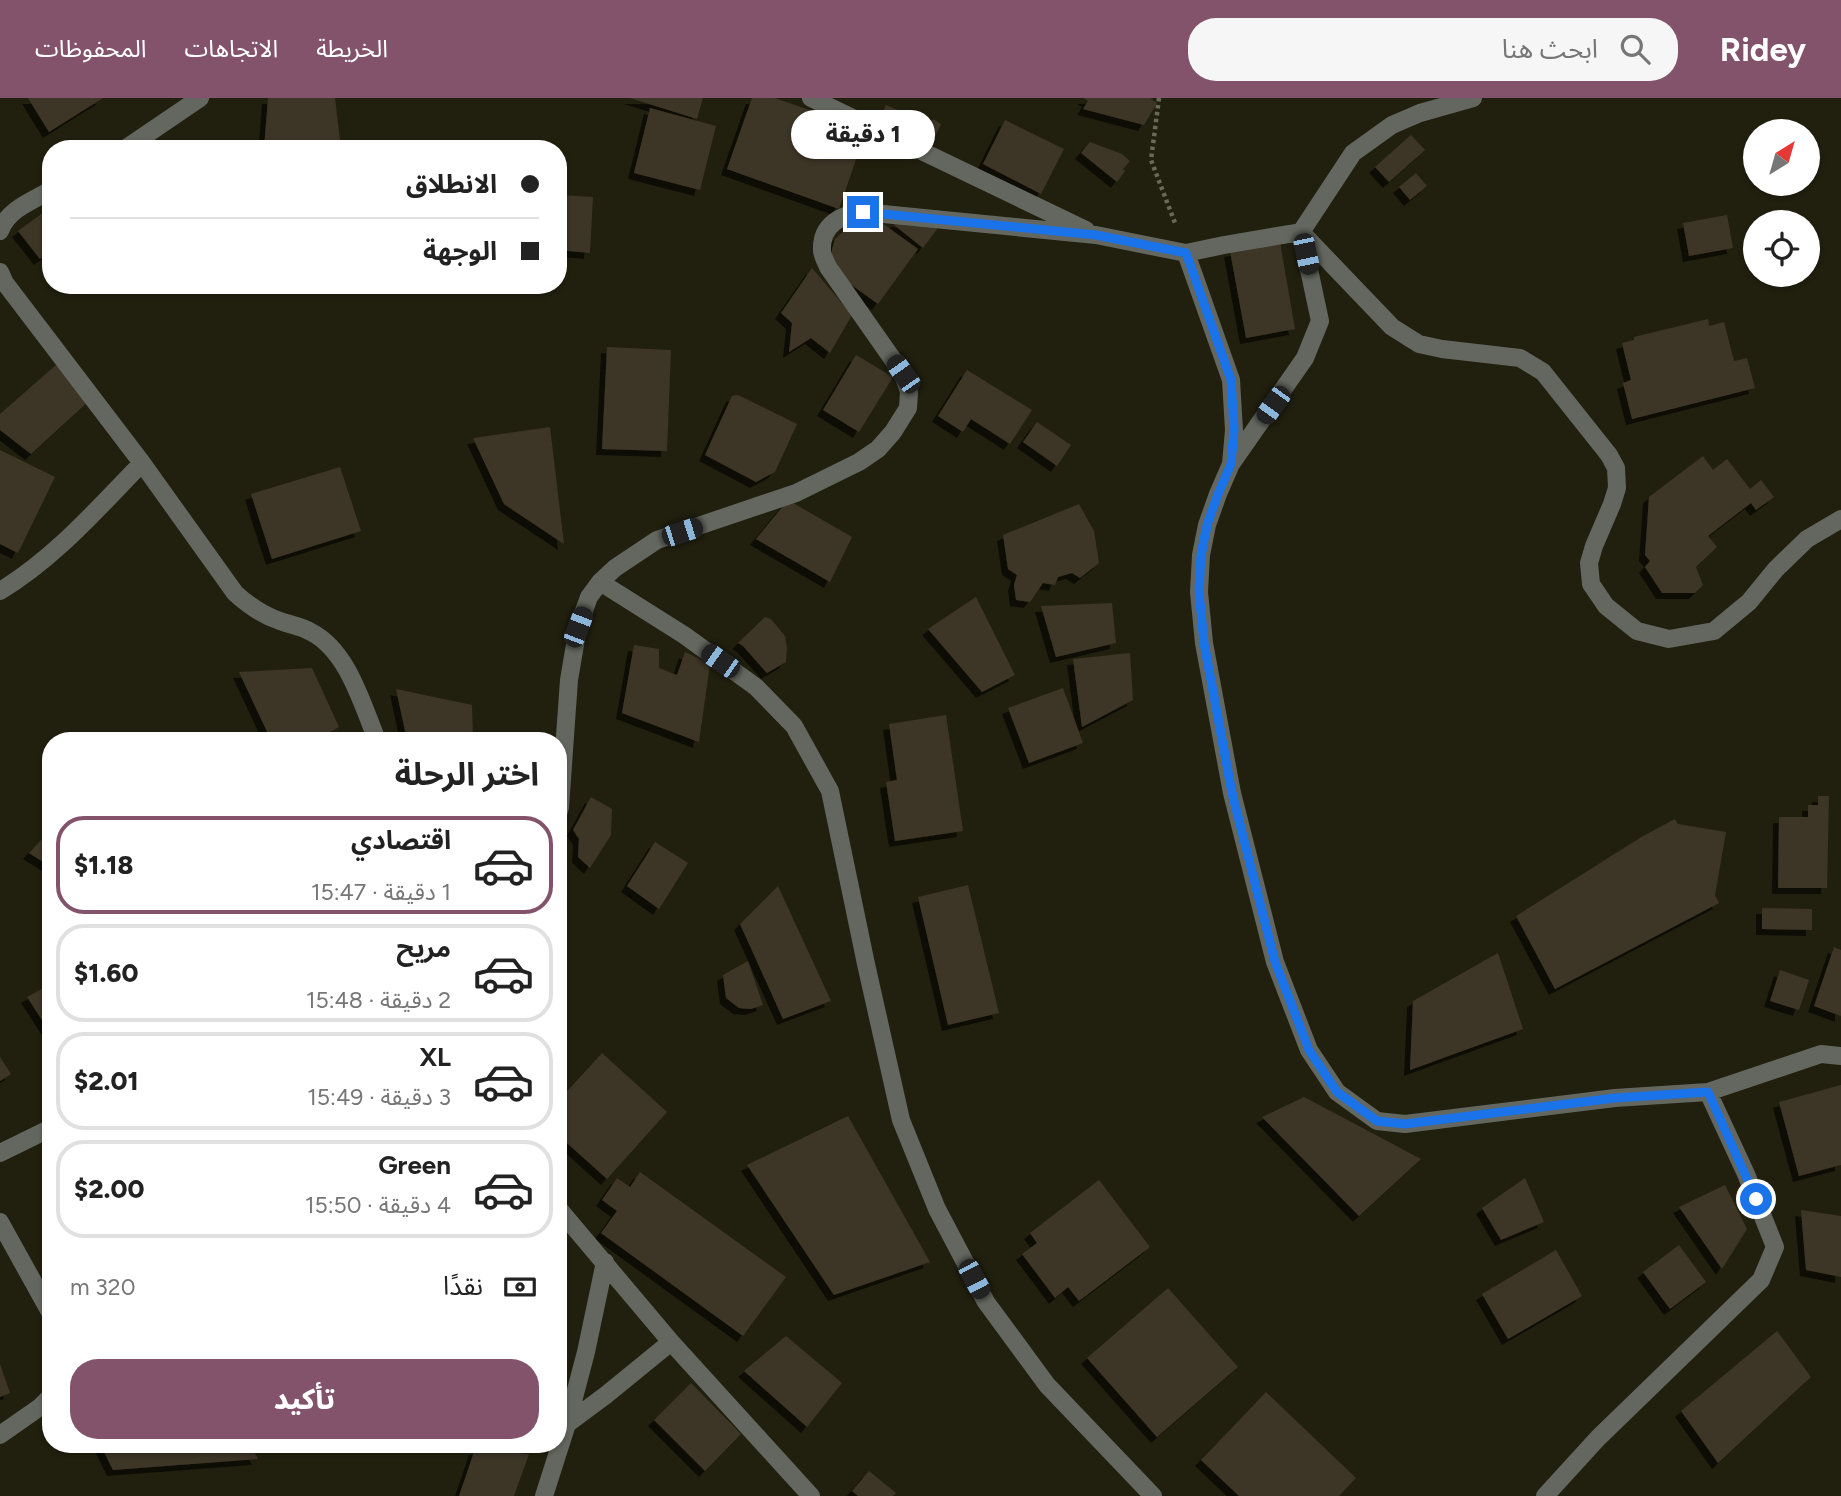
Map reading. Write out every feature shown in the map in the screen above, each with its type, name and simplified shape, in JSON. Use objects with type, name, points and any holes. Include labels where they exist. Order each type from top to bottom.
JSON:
[{"type":"street","points":[[138,140],[200,98]]},
{"type":"street","points":[[811,98],[1096,235]]},
{"type":"street","points":[[1473,98],[1420,113],[1392,125],[1353,153],[1301,232],[1320,321],[1305,358],[1231,464],[1211,515],[1201,555],[1199,592],[1204,643],[1232,793],[1275,962],[1309,1050],[1337,1092],[1377,1121],[1405,1124],[1615,1098],[1708,1092],[1821,1054],[1841,1056]]},
{"type":"street","points":[[0,231],[15,210],[42,195]]},
{"type":"street","points":[[567,732],[569,680],[578,627],[589,597],[600,582],[615,568],[657,540],[796,493],[859,462],[878,449],[908,408],[909,392],[903,374],[828,267],[822,252],[825,232],[834,222],[848,213],[863,212],[1096,235],[1186,253],[1301,232]]},
{"type":"street","points":[[1301,232],[1392,327],[1419,344],[1520,358],[1543,372],[1609,455],[1616,468],[1617,488],[1589,563],[1591,584],[1606,606],[1637,631],[1669,639],[1714,631],[1749,603],[1776,569],[1807,539],[1841,519]]},
{"type":"street","points":[[1186,253],[1231,380],[1234,430],[1231,464]]},
{"type":"street","points":[[0,272],[235,593],[258,612],[312,632],[325,640],[338,654],[374,732]]},
{"type":"street","points":[[0,590],[18,580],[65,540],[142,463]]},
{"type":"street","points":[[600,582],[684,635],[756,687],[794,726],[830,791],[901,1120],[937,1209],[986,1302],[1046,1385],[1153,1496]]},
{"type":"street","points":[[1545,1496],[1598,1438],[1761,1280],[1775,1247],[1746,1174],[1708,1092]]},
{"type":"street","points":[[0,1153],[42,1132]]},
{"type":"street","points":[[567,1218],[671,1342],[811,1496]]},
{"type":"street","points":[[0,1222],[42,1298]]},
{"type":"street","points":[[567,1424],[605,1262]]},
{"type":"street","points":[[567,1424],[671,1342]]},
{"type":"street","points":[[0,1435],[42,1405]]},
{"type":"street","points":[[544,1496],[558,1453]]},
{"type":"path","points":[[1159,98],[1151,160],[1186,253]]},
{"type":"building","points":[[28,98],[103,98],[49,132]]},
{"type":"building","points":[[268,98],[335,98],[340,140],[265,140]]},
{"type":"building","points":[[630,98],[703,98],[697,119]]},
{"type":"building","points":[[752,98],[775,98],[866,130],[839,209],[727,169]]},
{"type":"building","points":[[1083,98],[1152,98],[1157,103],[1144,125],[1083,109],[1088,101]]},
{"type":"building","points":[[886,105],[921,120],[913,138],[878,123]]},
{"type":"building","points":[[650,108],[716,126],[700,190],[634,173]]},
{"type":"building","points":[[933,119],[941,124],[934,139],[925,135]]},
{"type":"building","points":[[1005,120],[1064,149],[1041,194],[983,164]]},
{"type":"building","points":[[1411,135],[1425,150],[1389,182],[1375,167]]},
{"type":"building","points":[[1090,142],[1122,154],[1130,161],[1117,182],[1081,153]]},
{"type":"building","points":[[1416,173],[1427,186],[1410,200],[1399,187]]},
{"type":"building","points":[[567,196],[593,197],[590,253],[567,251]]},
{"type":"building","points":[[42,214],[42,258],[40,259],[18,231]]},
{"type":"building","points":[[1727,215],[1733,248],[1689,256],[1683,223]]},
{"type":"building","points":[[897,221],[940,225],[923,248],[894,225]]},
{"type":"building","points":[[882,223],[918,249],[878,304],[842,278],[832,260],[832,249],[835,239],[844,231],[864,227],[876,232]]},
{"type":"building","points":[[1280,242],[1295,329],[1246,338],[1230,251]]},
{"type":"building","points":[[812,268],[852,315],[830,353],[811,338],[789,352],[792,323],[781,313]]},
{"type":"building","points":[[1708,319],[1709,326],[1724,322],[1734,361],[1747,358],[1755,388],[1632,419],[1623,383],[1631,380],[1622,343],[1634,340],[1634,337]]},
{"type":"building","points":[[607,347],[671,350],[667,451],[602,449]]},
{"type":"building","points":[[856,355],[893,377],[859,432],[823,410]]},
{"type":"building","points":[[56,365],[89,401],[31,454],[0,430],[0,414]]},
{"type":"building","points":[[967,370],[1032,410],[1010,444],[971,419],[963,432],[938,416]]},
{"type":"building","points":[[738,395],[797,424],[775,472],[756,482],[705,455],[732,396]]},
{"type":"building","points":[[1037,422],[1071,445],[1057,466],[1023,442]]},
{"type":"building","points":[[550,427],[564,544],[504,504],[473,438]]},
{"type":"building","points":[[0,450],[55,477],[18,553],[0,544]]},
{"type":"building","points":[[1703,456],[1713,470],[1727,459],[1750,489],[1761,480],[1774,497],[1756,510],[1751,503],[1708,536],[1717,547],[1696,567],[1703,585],[1695,593],[1662,593],[1645,567],[1650,561],[1645,555],[1649,497]]},
{"type":"building","points":[[340,467],[361,531],[272,559],[251,494]]},
{"type":"building","points":[[788,500],[852,537],[830,582],[756,539]]},
{"type":"building","points":[[1079,504],[1094,531],[1099,563],[1080,578],[1072,573],[1058,577],[1055,585],[1043,583],[1030,602],[1016,600],[1014,585],[1017,575],[1008,569],[1003,535]]},
{"type":"building","points":[[976,597],[1015,675],[982,692],[928,629]]},
{"type":"building","points":[[1112,603],[1116,643],[1056,657],[1041,606]]},
{"type":"building","points":[[765,617],[771,619],[785,636],[787,648],[786,662],[767,673],[738,643]]},
{"type":"building","points":[[634,645],[659,649],[659,668],[677,675],[685,652],[710,664],[699,742],[622,713]]},
{"type":"building","points":[[1130,653],[1133,700],[1082,727],[1073,659]]},
{"type":"building","points":[[312,668],[339,727],[331,732],[267,732],[239,672]]},
{"type":"building","points":[[1063,688],[1083,743],[1029,763],[1008,708]]},
{"type":"building","points":[[396,689],[472,705],[473,732],[405,732]]},
{"type":"building","points":[[946,715],[963,831],[895,841],[886,782],[897,780],[889,724]]},
{"type":"building","points":[[1818,796],[1829,796],[1827,888],[1778,888],[1779,817],[1808,817],[1808,805],[1818,805]]},
{"type":"building","points":[[591,797],[612,809],[611,835],[590,868],[578,857],[579,839],[573,830]]},
{"type":"building","points":[[1675,819],[1678,824],[1726,832],[1715,895],[1719,903],[1555,989],[1516,916],[1643,836]]},
{"type":"building","points":[[42,839],[42,861],[29,853]]},
{"type":"building","points":[[655,842],[688,863],[659,909],[627,886]]},
{"type":"building","points":[[968,885],[999,1013],[948,1025],[918,897]]},
{"type":"building","points":[[778,886],[831,1001],[783,1019],[740,924]]},
{"type":"building","points":[[1762,908],[1812,909],[1812,930],[1762,929]]},
{"type":"building","points":[[1834,947],[1841,950],[1841,1016],[1814,1006]]},
{"type":"building","points":[[1498,953],[1523,1029],[1410,1070],[1413,1001]]},
{"type":"building","points":[[748,961],[763,1005],[751,1009],[739,1008],[726,998],[723,975]]},
{"type":"building","points":[[1780,970],[1809,980],[1799,1010],[1770,1001]]},
{"type":"building","points":[[42,989],[42,1020],[27,997]]},
{"type":"building","points":[[602,1053],[667,1112],[607,1179],[567,1143],[567,1091]]},
{"type":"building","points":[[0,1057],[11,1074],[0,1081]]},
{"type":"building","points":[[1841,1085],[1841,1165],[1799,1176],[1779,1102]]},
{"type":"building","points":[[1304,1097],[1421,1159],[1359,1216],[1262,1117]]},
{"type":"building","points":[[848,1116],[930,1262],[834,1295],[747,1165]]},
{"type":"building","points":[[640,1172],[786,1277],[743,1336],[601,1233],[617,1211],[602,1200],[617,1178],[630,1187]]},
{"type":"building","points":[[1525,1178],[1544,1222],[1501,1240],[1482,1208]]},
{"type":"building","points":[[1099,1180],[1150,1247],[1079,1301],[1068,1287],[1055,1298],[1022,1254],[1037,1243],[1030,1233]]},
{"type":"building","points":[[1725,1185],[1747,1229],[1722,1269],[1679,1207]]},
{"type":"building","points":[[1801,1210],[1841,1216],[1841,1277],[1806,1270]]},
{"type":"building","points":[[1679,1245],[1706,1282],[1670,1309],[1643,1272]]},
{"type":"building","points":[[1556,1250],[1582,1296],[1508,1339],[1482,1294]]},
{"type":"building","points":[[1168,1288],[1238,1367],[1157,1437],[1087,1358]]},
{"type":"building","points":[[1777,1331],[1811,1377],[1718,1463],[1681,1411]]},
{"type":"building","points":[[786,1336],[842,1383],[807,1427],[744,1371]]},
{"type":"building","points":[[0,1364],[10,1393],[0,1397]]},
{"type":"building","points":[[691,1383],[741,1434],[705,1471],[654,1420]]},
{"type":"building","points":[[1266,1392],[1356,1478],[1339,1496],[1239,1496],[1201,1460]]},
{"type":"building","points":[[104,1453],[255,1453],[258,1459],[113,1470]]},
{"type":"building","points":[[474,1453],[529,1454],[514,1496],[459,1496]]},
{"type":"building","points":[[869,1471],[896,1493],[893,1496],[858,1496],[852,1491]]},
{"type":"route","points":[[863,212],[1096,235],[1186,253],[1231,380],[1234,430],[1231,464],[1207,525],[1201,555],[1199,592],[1204,643],[1232,793],[1275,962],[1309,1050],[1337,1092],[1377,1121],[1405,1124],[1615,1098],[1708,1092],[1756,1199]]}]
